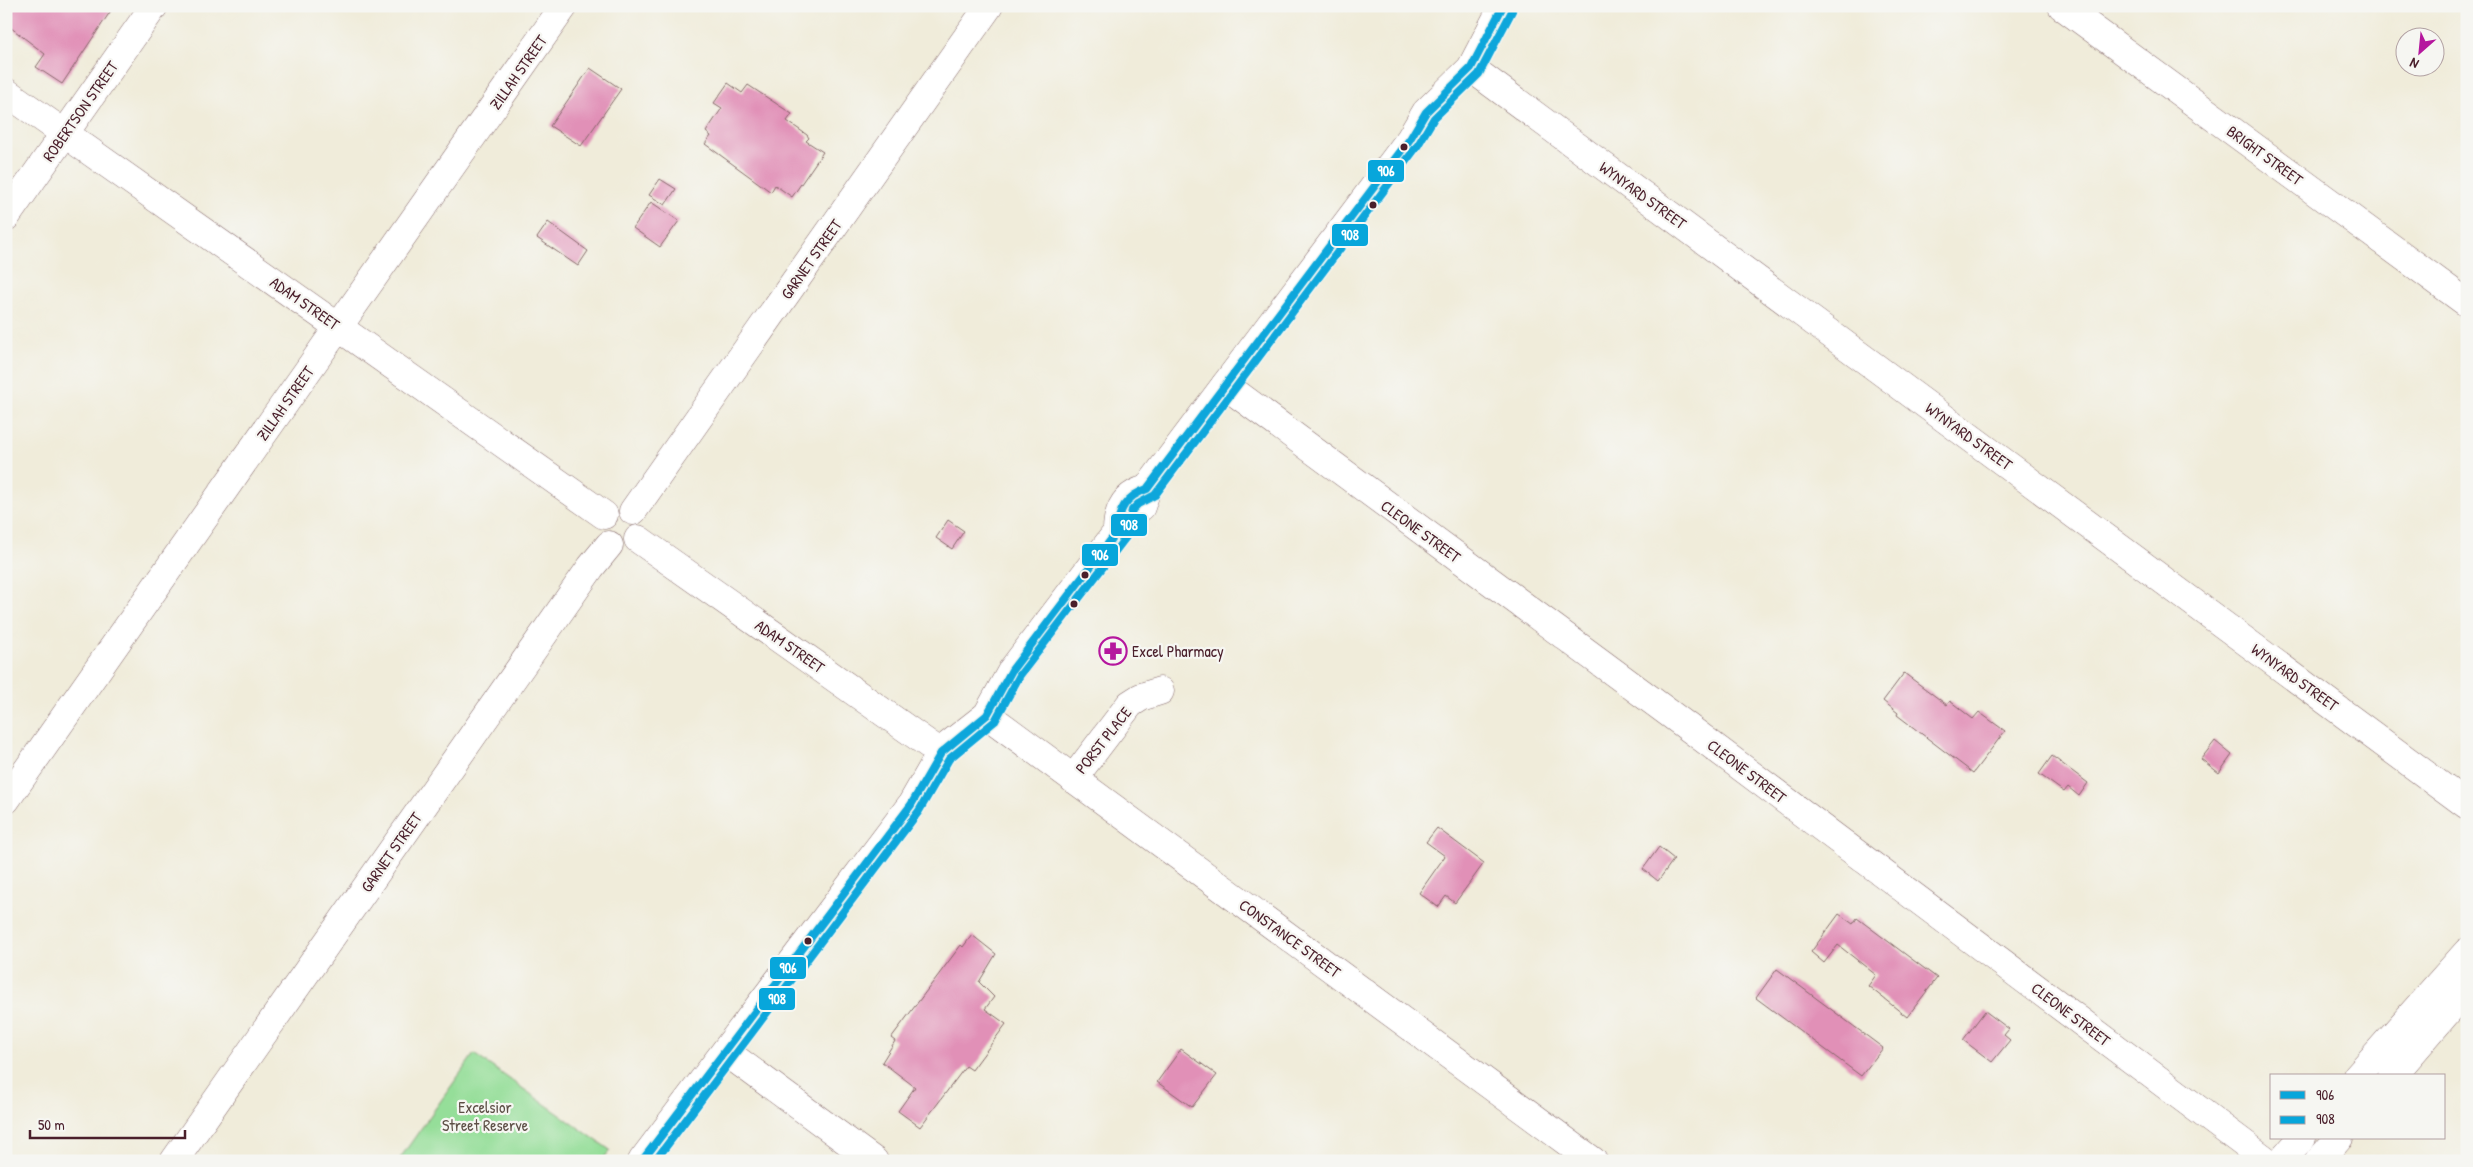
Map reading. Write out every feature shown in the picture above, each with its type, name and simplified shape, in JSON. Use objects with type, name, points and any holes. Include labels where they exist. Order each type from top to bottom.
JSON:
[{"type":"street","name":"ROBERTSON STREET","points":[[6,217],[154,6]]},
{"type":"street","name":"ZILLAH STREET","points":[[6,800],[564,6]]},
{"type":"street","name":"GARNET STREET","points":[[634,511],[990,6]]},
{"type":"street","points":[[642,1161],[911,805],[941,753],[987,715],[1012,670],[1117,532],[1131,526],[1138,515],[1147,489],[1410,139],[1426,112],[1471,68],[1503,6]]},
{"type":"street","name":"BRIGHT STREET","points":[[2062,6],[2467,303]]},
{"type":"street","name":"WYNYARD STREET","points":[[1471,68],[2467,805]]},
{"type":"street","name":"ADAM STREET","points":[[6,92],[604,515]]},
{"type":"street","name":"CLEONE STREET","points":[[1224,386],[1681,722],[2267,1161]]},
{"type":"street","points":[[622,506],[634,511],[638,515],[642,527],[638,539],[629,547],[622,548],[609,545],[601,534],[601,520],[604,515],[615,507],[622,506]]},
{"type":"street","name":"ADAM STREET","points":[[638,539],[941,753]]},
{"type":"street","name":"GARNET STREET","points":[[174,1161],[609,545]]},
{"type":"street","name":"PORST PLACE","points":[[1073,779],[1130,704],[1141,696],[1160,691]]},
{"type":"street","name":"CONSTANCE STREET","points":[[987,715],[1593,1161]]},
{"type":"street","points":[[2359,1074],[2467,952]]},
{"type":"street","points":[[2394,1074],[2467,989]]},
{"type":"street","points":[[726,1052],[874,1161]]},
{"type":"street","points":[[2282,1161],[2300,1140]]},
{"type":"street","points":[[2319,1161],[2336,1140]]},
{"type":"green space","name":"Excelsior Street Reserve","points":[[474,1054],[610,1150],[602,1161],[398,1161]]},
{"type":"building","points":[[6,6],[114,6],[62,84],[36,67],[45,54],[6,24]]},
{"type":"building","points":[[590,68],[621,89],[581,146],[550,126]]},
{"type":"building","points":[[728,83],[742,93],[748,85],[792,114],[787,121],[807,135],[809,138],[806,141],[823,152],[792,197],[775,185],[771,192],[705,144],[711,136],[706,132],[722,108],[714,103]]},
{"type":"building","points":[[660,179],[676,189],[665,205],[649,195]]},
{"type":"building","points":[[651,202],[679,221],[660,247],[633,228]]},
{"type":"building","points":[[548,222],[588,251],[578,266],[537,238]]},
{"type":"building","points":[[948,520],[964,531],[952,549],[936,538]]},
{"type":"building","points":[[1904,673],[1947,705],[1950,701],[1973,719],[1979,712],[2005,731],[1973,773],[1897,715],[1898,713],[1883,701]]},
{"type":"building","points":[[2215,741],[2232,755],[2219,773],[2201,759]]},
{"type":"building","points":[[2052,756],[2088,783],[2079,796],[2068,787],[2064,792],[2039,774]]},
{"type":"building","points":[[1437,828],[1484,863],[1455,903],[1446,896],[1438,907],[1419,893],[1445,856],[1426,842]]},
{"type":"building","points":[[1659,847],[1674,859],[1658,881],[1643,869]]},
{"type":"building","points":[[1839,914],[1853,924],[1857,918],[1937,978],[1907,1017],[1868,986],[1876,975],[1838,945],[1824,963],[1811,952]]},
{"type":"building","points":[[972,935],[996,954],[979,982],[994,997],[985,1009],[1006,1024],[972,1070],[966,1066],[920,1127],[898,1111],[915,1087],[882,1062],[895,1041],[891,1038],[961,945],[963,947]]},
{"type":"building","points":[[1777,969],[1883,1048],[1861,1076],[1756,998]]},
{"type":"building","points":[[1985,1011],[2009,1029],[2004,1035],[2010,1040],[1992,1062],[1963,1040]]},
{"type":"building","points":[[1181,1049],[1217,1075],[1192,1107],[1157,1082]]},
{"type":"transit line","name":"906","points":[[642,1161],[911,805],[941,753],[987,715],[1012,670],[1117,532],[1119,517],[1124,505],[1134,496],[1147,489],[1410,139],[1426,112],[1471,68],[1503,6]]},
{"type":"transit line","name":"908","points":[[655,1161],[919,811],[949,759],[995,721],[1020,675],[1126,537],[1132,510],[1138,504],[1155,495],[1418,145],[1434,118],[1479,74],[1512,11]]},
{"type":"place","name":"Excel Pharmacy","points":[[1113,651]]}]
